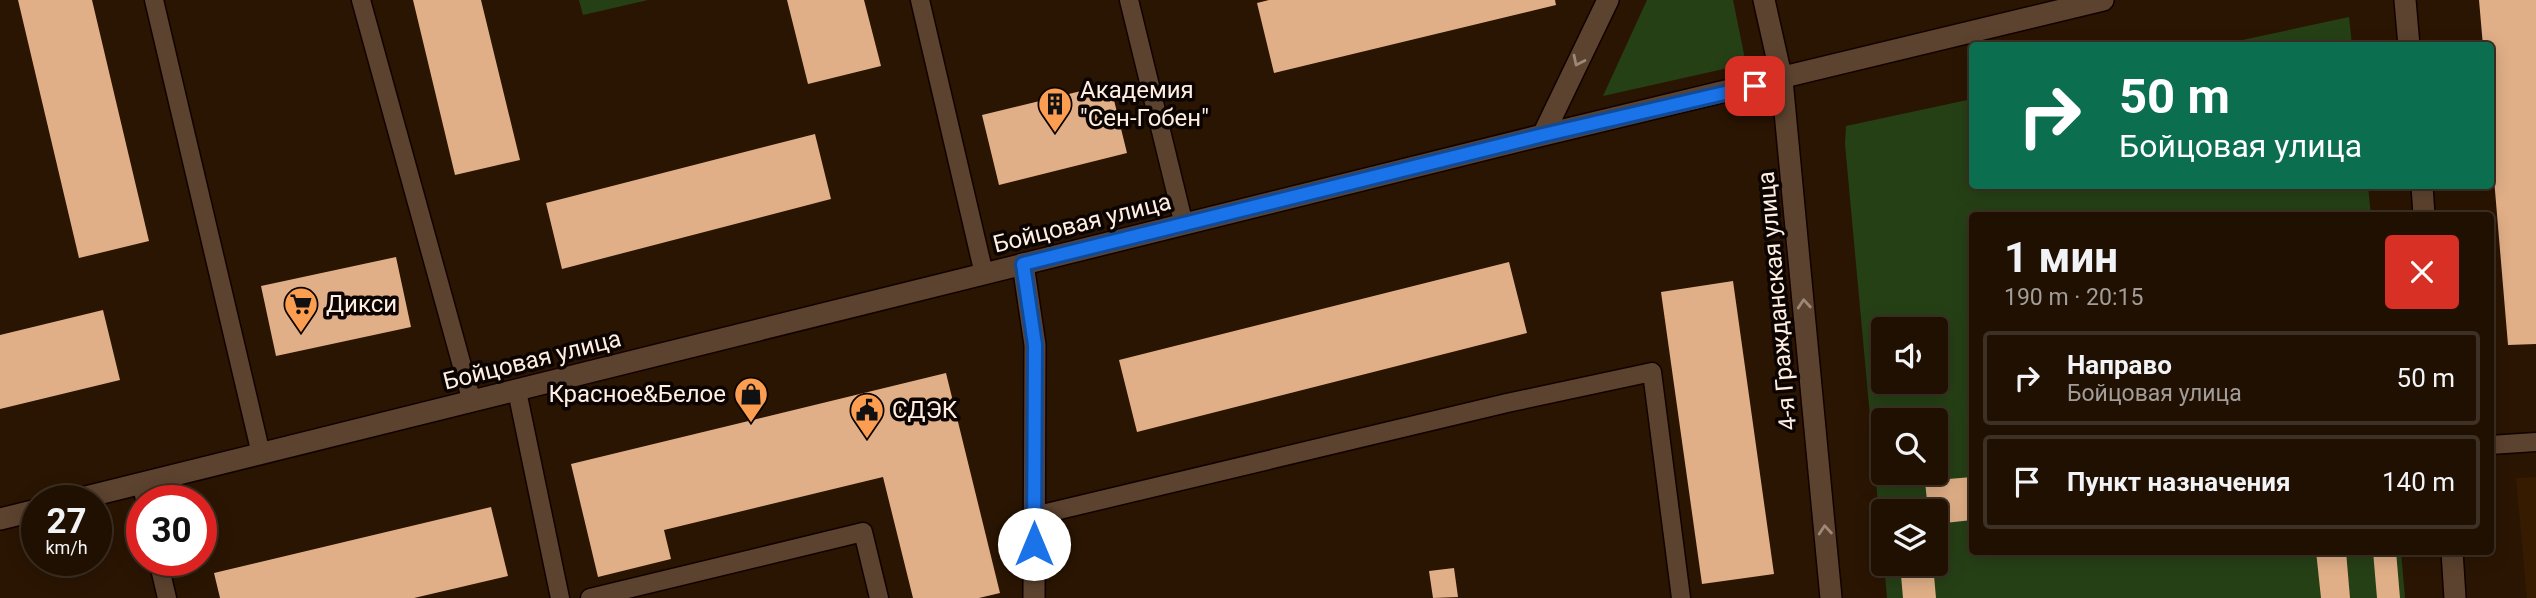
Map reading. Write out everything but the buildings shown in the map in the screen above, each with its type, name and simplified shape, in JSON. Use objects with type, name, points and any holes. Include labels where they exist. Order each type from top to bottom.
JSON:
[{"type":"street","points":[[1543,135],[1608,0]]},
{"type":"street","name":"4-я Гражданская улица","points":[[1764,0],[1782,80],[1832,598]]},
{"type":"street","name":"Бойцовая улица","points":[[165,485],[261,454],[1543,135],[1782,80],[2103,0]]},
{"type":"street","points":[[2405,0],[2409,42]]},
{"type":"street","points":[[2422,189],[2424,212]]},
{"type":"street","points":[[1023,264],[1035,345],[1034,598]]},
{"type":"street","points":[[0,519],[21,514]]},
{"type":"street","points":[[2452,555],[2455,598]]},
{"type":"lane","points":[[154,0],[261,454]]},
{"type":"lane","points":[[361,0],[472,402]]},
{"type":"lane","points":[[920,0],[984,274]]},
{"type":"lane","points":[[1129,0],[1184,225]]},
{"type":"lane","points":[[1034,516],[1507,403],[1652,372],[1681,598]]},
{"type":"lane","points":[[517,391],[560,598]]},
{"type":"lane","points":[[2494,445],[2536,442]]},
{"type":"lane","points":[[590,598],[863,532],[879,598]]},
{"type":"lane","points":[[162,576],[167,598]]},
{"type":"shaded area","points":[[2536,477],[2536,598],[2527,598],[2516,478]]},
{"type":"green space","points":[[579,0],[648,0],[583,15]]},
{"type":"green space","points":[[1647,0],[1733,0],[1746,64],[1603,96]]},
{"type":"green space","points":[[2349,17],[2352,42],[2233,42]]},
{"type":"green space","points":[[1969,100],[1969,189],[2368,189],[2371,212],[1969,212],[1969,555],[2401,555],[2405,598],[1887,598],[1885,576],[1948,576],[1948,499],[1878,499],[1876,485],[1948,485],[1948,408],[1871,408],[1871,427],[1845,144],[1846,126]]},
{"type":"place","name":"Академия \"Сен-Гобен\"","points":[[1055,134]]},
{"type":"place","name":"Дикси","points":[[301,334]]},
{"type":"place","name":"Красное&Белое","points":[[751,424]]},
{"type":"place","name":"СДЭК","points":[[867,440]]},
{"type":"route","points":[[1034,544],[1035,345],[1023,264],[1543,135],[1755,86]]}]
